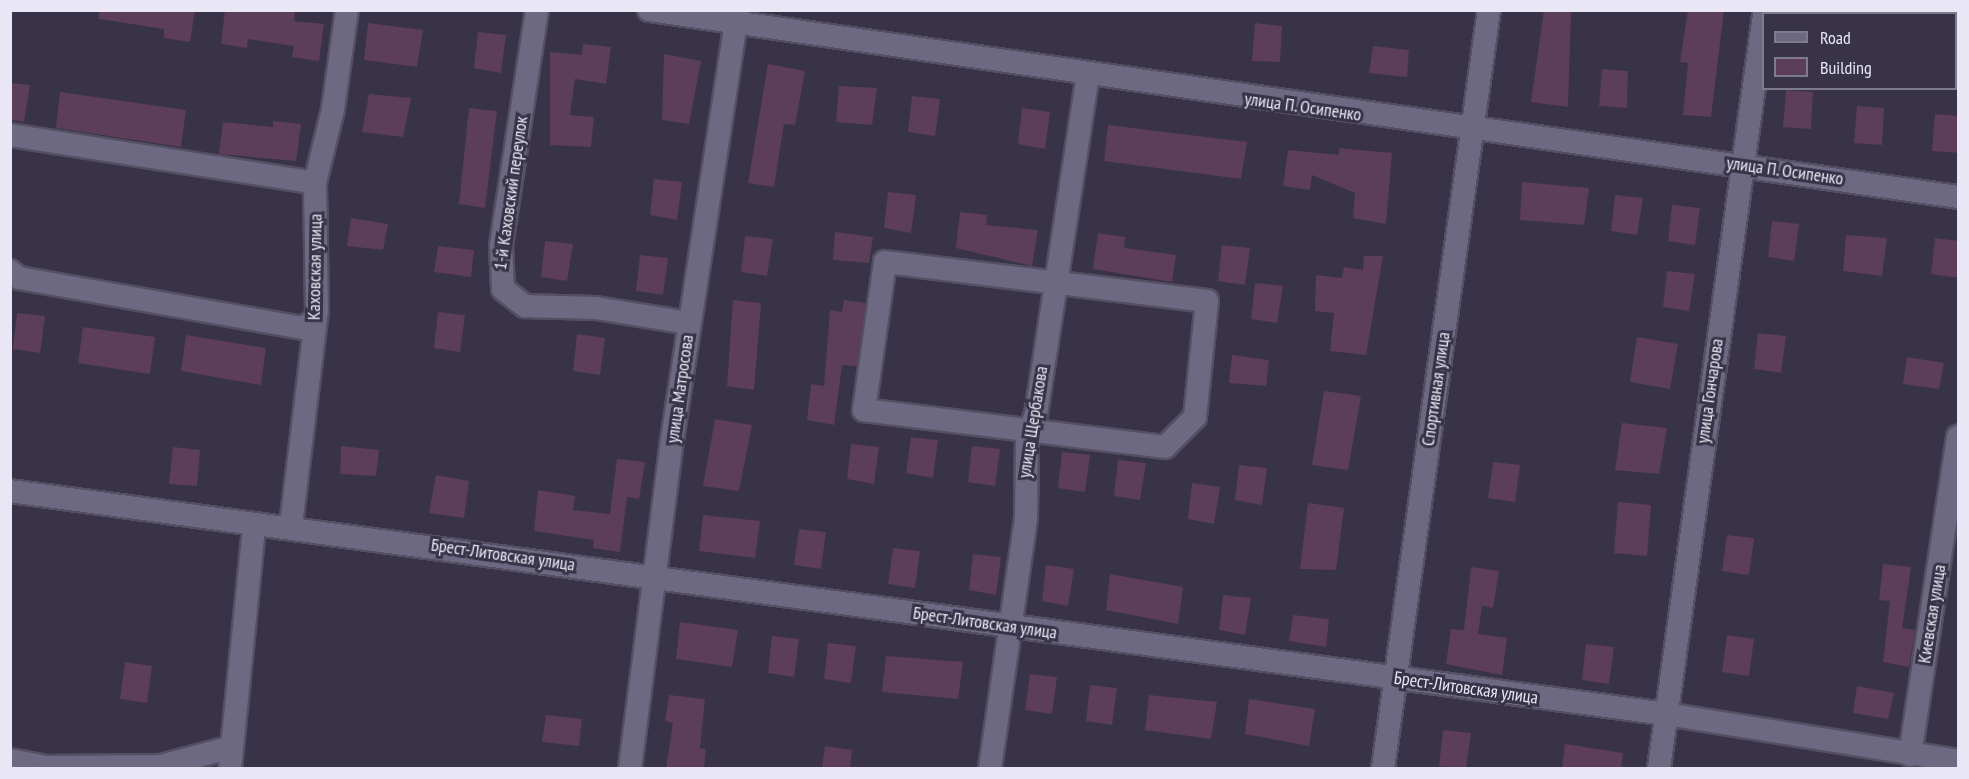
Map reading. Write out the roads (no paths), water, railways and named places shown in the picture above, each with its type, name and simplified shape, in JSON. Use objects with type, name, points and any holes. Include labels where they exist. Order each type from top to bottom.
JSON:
[{"type":"street","name":"Каховская улица","points":[[291,525],[315,320],[315,183],[333,109],[347,10]]},
{"type":"street","name":"1-й Каховский переулок","points":[[537,10],[501,245],[503,290],[525,306],[596,308],[690,323]]},
{"type":"street","name":"улица П. Осипенко","points":[[649,10],[737,16],[1088,76],[1472,131],[1741,164],[1959,196]]},
{"type":"street","name":"Спортивная улица","points":[[1383,768],[1490,10]]},
{"type":"street","name":"улица Матросова","points":[[630,768],[690,323],[737,16]]},
{"type":"street","name":"улица Гончарова","points":[[1659,768],[1741,164],[1762,26]]},
{"type":"street","name":"улица Щербакова","points":[[990,768],[1026,518],[1023,481],[1030,430],[1088,76]]},
{"type":"street","points":[[10,135],[315,183]]},
{"type":"street","points":[[885,262],[1053,285],[1207,301],[1195,417],[1165,447],[864,410],[885,262]]},
{"type":"street","points":[[10,271],[19,278],[303,328],[315,320]]},
{"type":"street","name":"Киевская улица","points":[[1910,755],[1959,437]]},
{"type":"street","name":"Брест-Литовская улица","points":[[10,491],[254,526],[291,525],[1009,626],[1666,714],[1910,755],[1959,761]]},
{"type":"street","points":[[10,760],[46,767],[161,766],[231,758],[254,526]]}]
